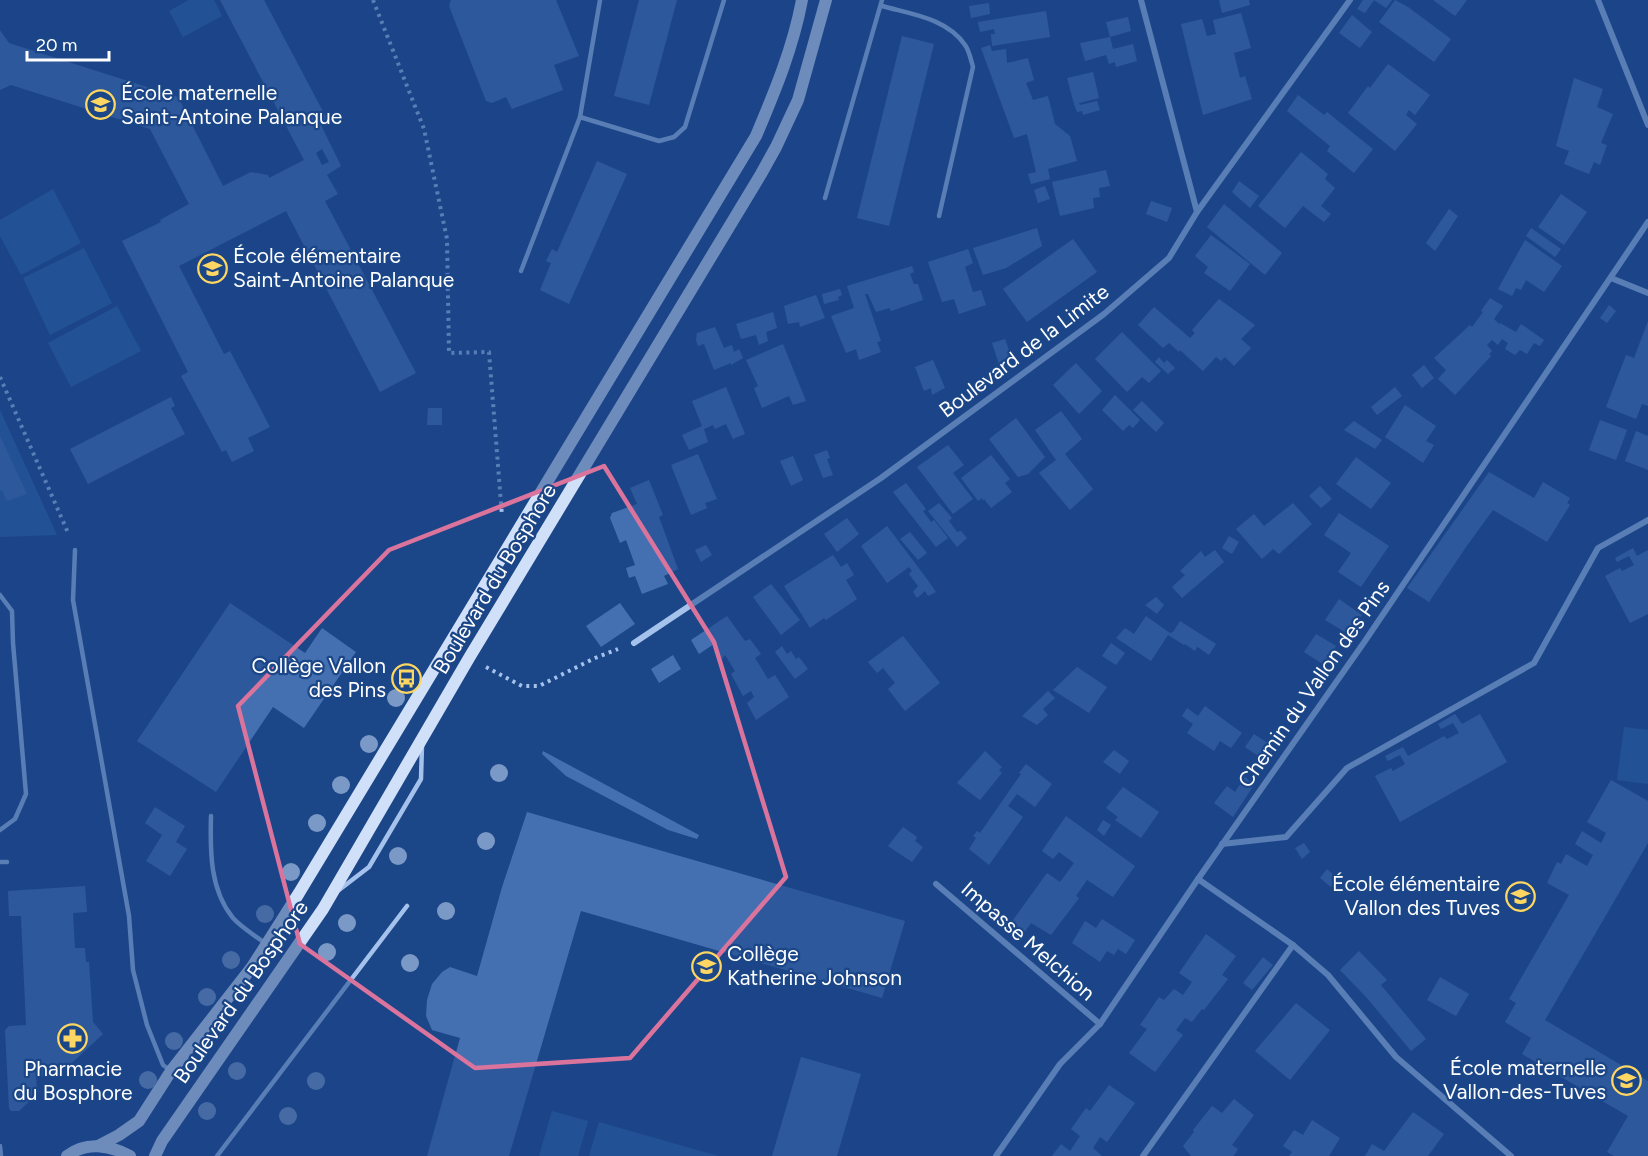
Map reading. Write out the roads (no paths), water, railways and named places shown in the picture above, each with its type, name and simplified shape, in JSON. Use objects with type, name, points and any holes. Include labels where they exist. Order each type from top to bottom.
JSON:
[{"type":"street","name":"Boulevard du Bosphore","points":[[66,1156],[84,1148],[98,1146],[139,1121],[171,1071],[252,967],[299,893],[447,645],[505,554],[756,136],[780,80],[797,25],[802,0]]},
{"type":"street","name":"Boulevard du Bosphore","points":[[155,1156],[168,1133],[329,898],[776,147],[798,100],[826,0]]},
{"type":"street","points":[[1141,0],[1197,212]]},
{"type":"street","name":"Boulevard de la Limite","points":[[634,643],[880,478],[1104,314],[1169,258],[1197,212],[1350,0]]},
{"type":"street","points":[[1598,0],[1648,125]]},
{"type":"street","name":"Chemin du Vallon des Pins","points":[[996,1156],[1060,1064],[1100,1024],[1222,844],[1365,641],[1648,222]]},
{"type":"street","points":[[1611,278],[1648,293]]},
{"type":"street","points":[[1222,844],[1286,837],[1347,768],[1534,663],[1598,548],[1648,520]]},
{"type":"street","points":[[1198,879],[1293,945],[1328,975],[1396,1057],[1511,1156]]},
{"type":"street","name":"Impasse Melchion","points":[[936,884],[1100,1024]]},
{"type":"street","points":[[1143,1156],[1293,945]]},
{"type":"street","points":[[98,1146],[115,1148],[130,1156]]},
{"type":"lane","points":[[521,272],[580,117],[600,0]]},
{"type":"lane","points":[[580,117],[659,141],[674,137],[685,127],[724,0]]},
{"type":"lane","points":[[825,198],[882,3],[933,20],[952,32],[966,45],[973,67],[939,216]]},
{"type":"lane","name":"Boulevard du Bosphore","points":[[75,550],[73,600],[129,916],[133,970],[147,1025],[163,1065],[171,1071]]},
{"type":"lane","points":[[0,595],[12,611],[27,794],[15,819],[0,830]]},
{"type":"lane","points":[[329,898],[369,867],[421,779],[422,739]]},
{"type":"lane","points":[[211,816],[210,842],[215,887],[234,919],[266,945]]},
{"type":"lane","points":[[0,862],[8,862]]},
{"type":"lane","points":[[217,1156],[407,906]]},
{"type":"lane","points":[[0,1146],[0,1156]]},
{"type":"place","name":"École maternelle Saint-Antoine Palanque","points":[[100,105]]},
{"type":"place","name":"École élémentaire Saint-Antoine Palanque","points":[[212,268]]},
{"type":"place","name":"Collège Vallon des Pins","points":[[407,678]]},
{"type":"place","name":"École élémentaire Vallon des Tuves","points":[[1521,896]]},
{"type":"place","name":"Collège Katherine Johnson","points":[[706,966]]},
{"type":"place","name":"Pharmacie du Bosphore","points":[[73,1038]]},
{"type":"place","name":"École maternelle Vallon-des-Tuves","points":[[1627,1080]]}]
